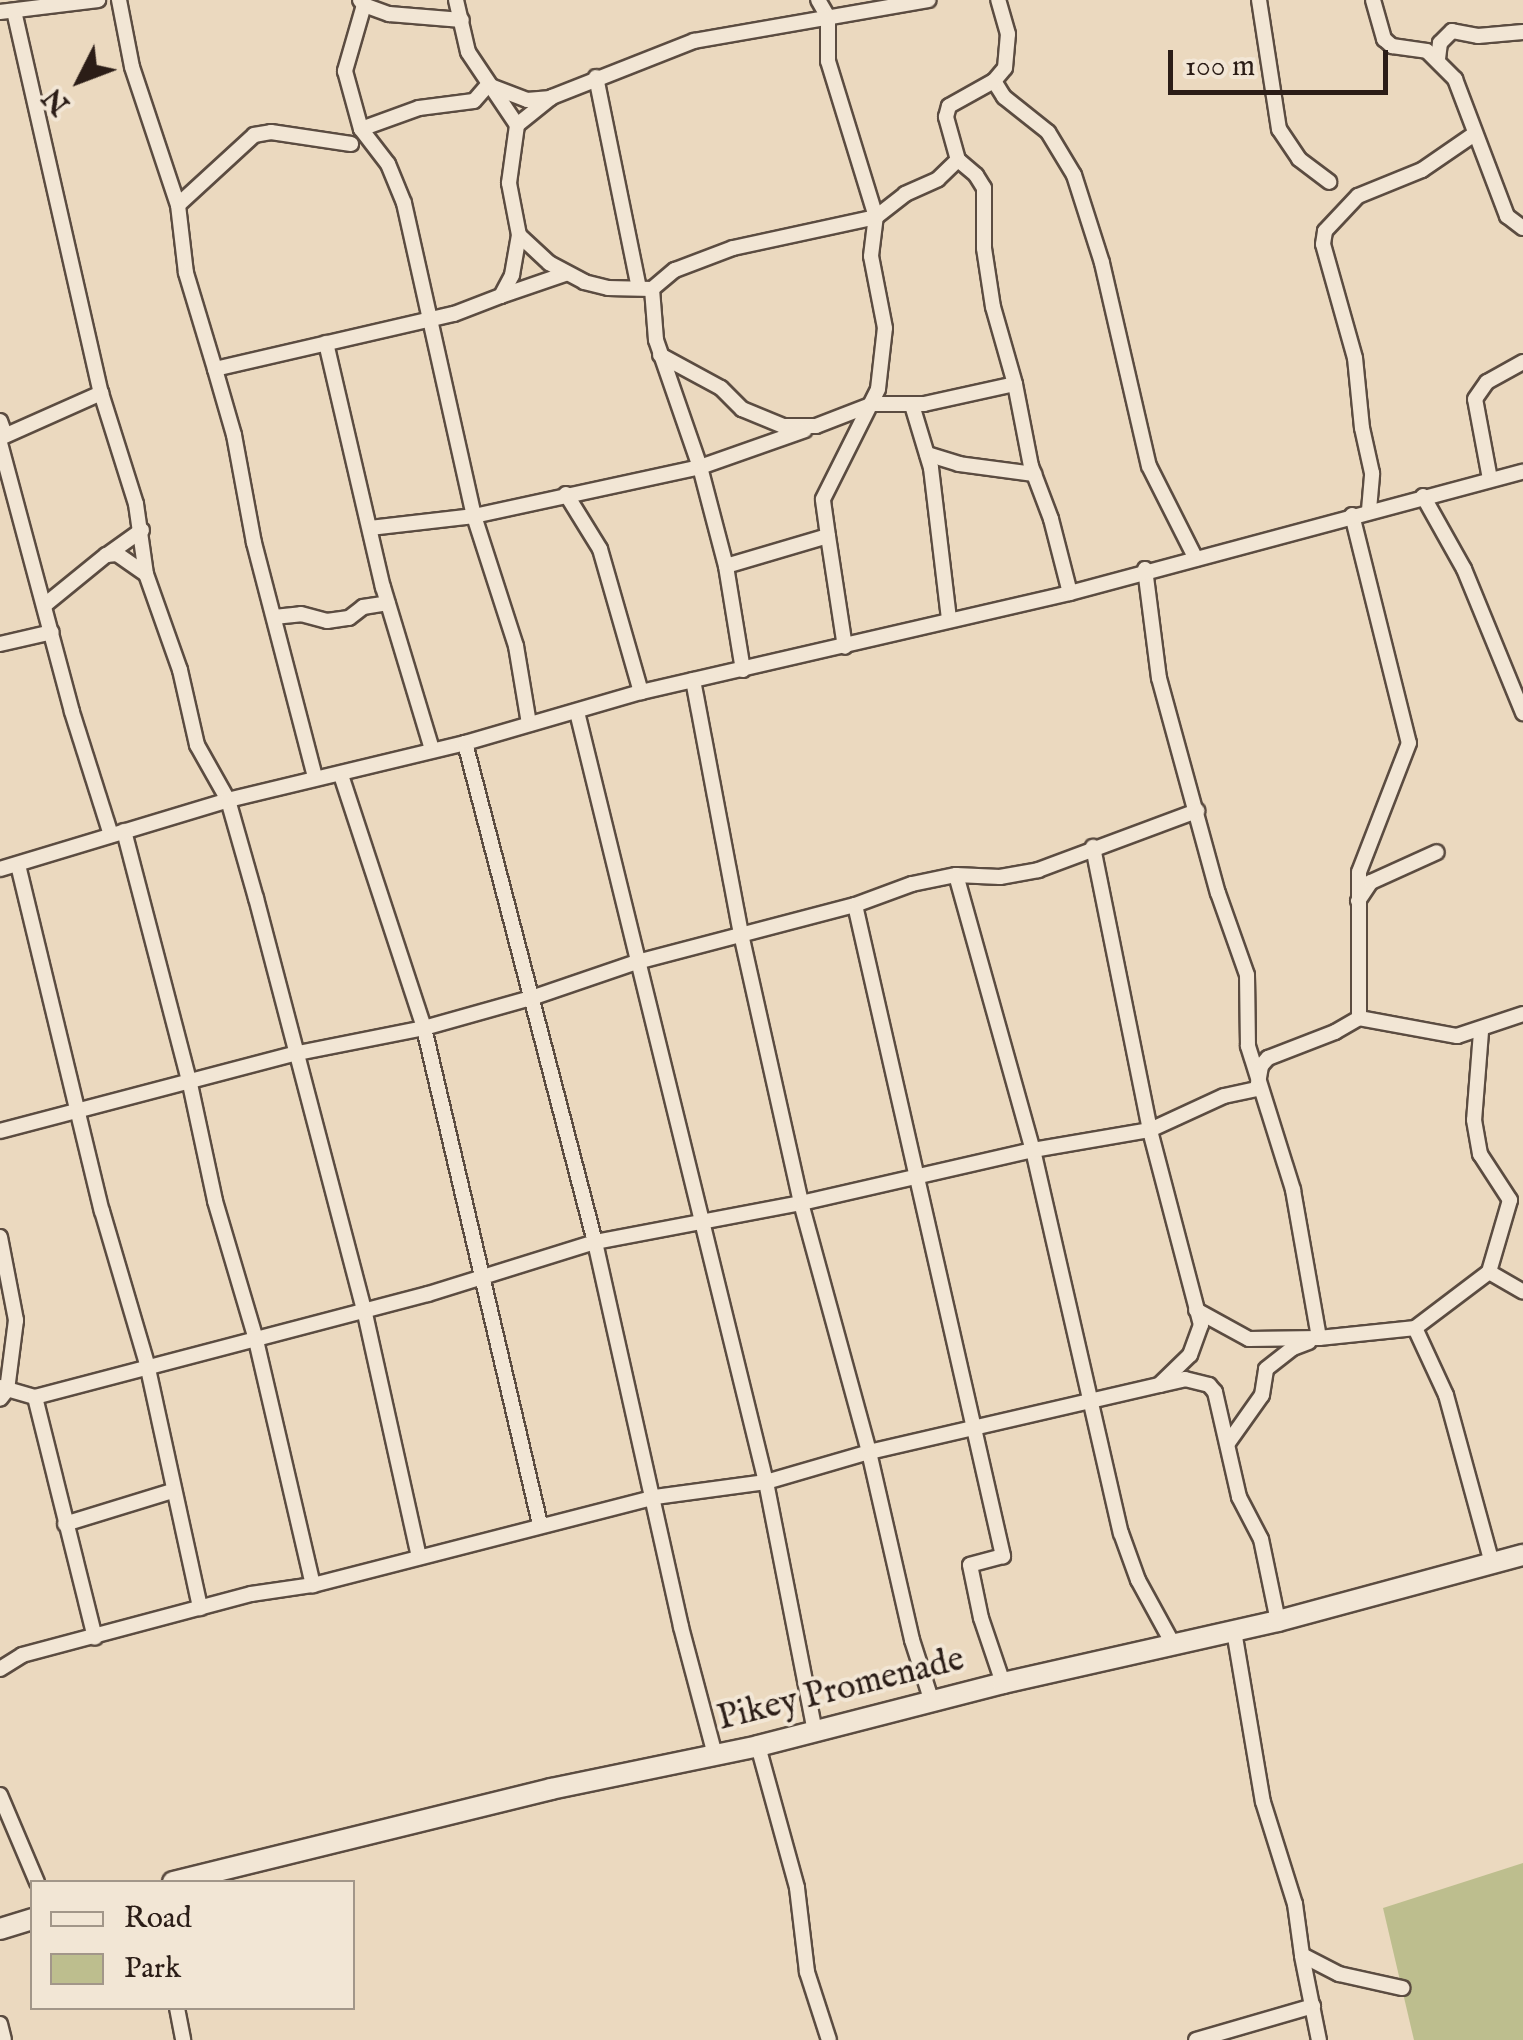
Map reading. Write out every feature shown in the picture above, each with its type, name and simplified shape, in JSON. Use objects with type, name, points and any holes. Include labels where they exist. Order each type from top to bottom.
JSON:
[{"type":"street","points":[[98,0],[14,8],[101,393],[142,530],[146,574],[180,670],[197,744],[228,800],[364,1310],[419,1557]]},
{"type":"street","points":[[119,0],[132,67],[178,206],[186,273],[215,369],[315,777]]},
{"type":"street","points":[[456,0],[468,52],[517,125],[510,183],[519,235],[512,276],[502,296]]},
{"type":"street","points":[[818,0],[828,17],[828,61],[876,217],[871,256],[885,328],[873,404],[823,499],[846,648]]},
{"type":"street","points":[[517,125],[552,98],[596,77],[694,41],[928,0]]},
{"type":"street","points":[[998,0],[1007,49],[1005,68],[994,82],[949,106],[946,116],[958,160],[984,188],[984,248],[993,307],[1034,474],[1052,519],[1070,593]]},
{"type":"street","points":[[1259,0],[1279,129],[1299,159],[1329,182]]},
{"type":"street","points":[[1373,0],[1384,39],[1392,46],[1427,51],[1455,80],[1472,135],[1489,165],[1508,216],[1523,228]]},
{"type":"street","points":[[462,20],[389,14],[362,2],[345,72],[361,129],[400,187],[474,516],[516,646],[529,724]]},
{"type":"street","points":[[1438,60],[1440,43],[1452,31],[1478,36],[1523,32]]},
{"type":"street","points":[[596,77],[660,355],[700,467],[726,566],[743,670]]},
{"type":"street","points":[[994,82],[1004,97],[1048,132],[1074,174],[1102,263],[1149,466],[1196,559]]},
{"type":"street","points":[[361,129],[418,108],[474,101],[488,85]]},
{"type":"street","points":[[488,85],[527,100],[552,98]]},
{"type":"street","points":[[178,206],[254,135],[271,132],[351,144]]},
{"type":"street","points":[[1369,510],[1372,473],[1362,428],[1356,358],[1326,256],[1326,232],[1358,196],[1422,170],[1472,135]]},
{"type":"street","points":[[519,235],[565,274],[608,288],[645,288],[675,270],[733,248],[876,217],[905,194],[938,179],[958,160]]},
{"type":"street","points":[[215,369],[474,309],[565,274]]},
{"type":"street","points":[[326,343],[388,603],[432,749]]},
{"type":"street","points":[[660,355],[721,388],[729,400],[754,415],[784,426],[816,426]]},
{"type":"street","points":[[1490,479],[1475,400],[1488,382],[1523,362]]},
{"type":"street","points":[[370,528],[474,516],[700,467],[873,404],[912,404],[1014,384]]},
{"type":"street","points":[[101,393],[1,434],[52,632],[118,833],[190,1084],[214,1201],[255,1336],[314,1585]]},
{"type":"street","points":[[912,404],[937,502],[949,619]]},
{"type":"street","points":[[927,454],[959,464],[1034,474]]},
{"type":"street","points":[[0,869],[228,800],[465,743],[641,692],[846,648],[949,619],[1070,593],[1145,569],[1251,547],[1352,514],[1523,472]]},
{"type":"street","points":[[566,494],[606,566],[641,692]]},
{"type":"street","points":[[1423,496],[1464,569],[1523,713]]},
{"type":"street","points":[[1258,1088],[1261,1066],[1268,1058],[1336,1032],[1359,1018],[1359,872],[1409,744],[1352,514]]},
{"type":"street","points":[[46,604],[142,530]]},
{"type":"street","points":[[726,566],[828,536]]},
{"type":"street","points":[[106,555],[116,554],[146,574]]},
{"type":"street","points":[[1145,569],[1159,678],[1218,893],[1247,976],[1244,1024],[1258,1088],[1293,1190],[1319,1338]]},
{"type":"street","points":[[274,617],[301,614],[327,621],[349,618],[363,607],[388,603]]},
{"type":"street","points":[[0,644],[52,632]]},
{"type":"street","points":[[693,680],[741,934],[802,1203],[869,1452],[912,1640],[932,1702]]},
{"type":"street","points":[[577,712],[766,1482],[815,1731]]},
{"type":"street","points":[[465,743],[595,1242],[602,1289],[654,1497],[681,1628],[715,1755]]},
{"type":"street","points":[[341,775],[424,1028],[479,1277],[540,1524]]},
{"type":"street","points":[[0,1131],[298,1053],[424,1028],[531,998],[637,962],[855,905],[886,891],[956,876],[1000,877],[1038,870],[1093,846],[1197,811]]},
{"type":"street","points":[[1093,846],[1150,1130],[1201,1325],[1190,1356],[1159,1385]]},
{"type":"street","points":[[1358,902],[1380,876],[1407,868],[1437,852]]},
{"type":"street","points":[[18,865],[102,1210],[147,1364],[200,1608]]},
{"type":"street","points":[[956,876],[1033,1150],[1121,1534],[1138,1580],[1173,1644]]},
{"type":"street","points":[[855,905],[1003,1556],[970,1565],[981,1618],[1003,1683]]},
{"type":"street","points":[[1359,1018],[1457,1036],[1480,1032],[1523,1014]]},
{"type":"street","points":[[1195,1310],[1249,1340],[1319,1338],[1416,1328],[1489,1272],[1510,1200],[1480,1154],[1474,1120],[1480,1032]]},
{"type":"street","points":[[0,1237],[16,1320],[2,1392],[35,1397],[147,1364],[364,1310],[595,1242],[802,1203],[1033,1150],[1150,1130],[1224,1096],[1258,1088]]},
{"type":"street","points":[[1489,1272],[1523,1292]]},
{"type":"street","points":[[1416,1328],[1446,1396],[1492,1563]]},
{"type":"street","points":[[1227,1444],[1262,1395],[1266,1369],[1293,1348],[1319,1338]]},
{"type":"street","points":[[0,1669],[22,1655],[251,1594],[314,1585],[654,1497],[766,1482],[869,1452],[1092,1404],[1185,1379],[1209,1385],[1219,1403],[1240,1497],[1261,1540],[1278,1621]]},
{"type":"street","points":[[35,1397],[95,1638]]},
{"type":"street","points":[[65,1524],[172,1492]]},
{"type":"street","name":"Pikey Promenade","points":[[181,1880],[1278,1621],[1523,1555]]},
{"type":"street","points":[[1234,1631],[1263,1802],[1295,1904],[1319,2040]]},
{"type":"street","points":[[758,1746],[797,1888],[807,1972],[829,2040]]},
{"type":"street","points":[[0,1795],[36,1880]]},
{"type":"street","points":[[0,1929],[30,1920]]},
{"type":"street","points":[[1302,1955],[1339,1974],[1402,1988]]},
{"type":"street","points":[[1196,2040],[1313,2006]]},
{"type":"street","points":[[177,2010],[183,2040]]},
{"type":"street","points":[[0,2024],[4,2040]]},
{"type":"green space","points":[[1523,1863],[1523,2040],[1414,2040],[1383,1908]]}]
